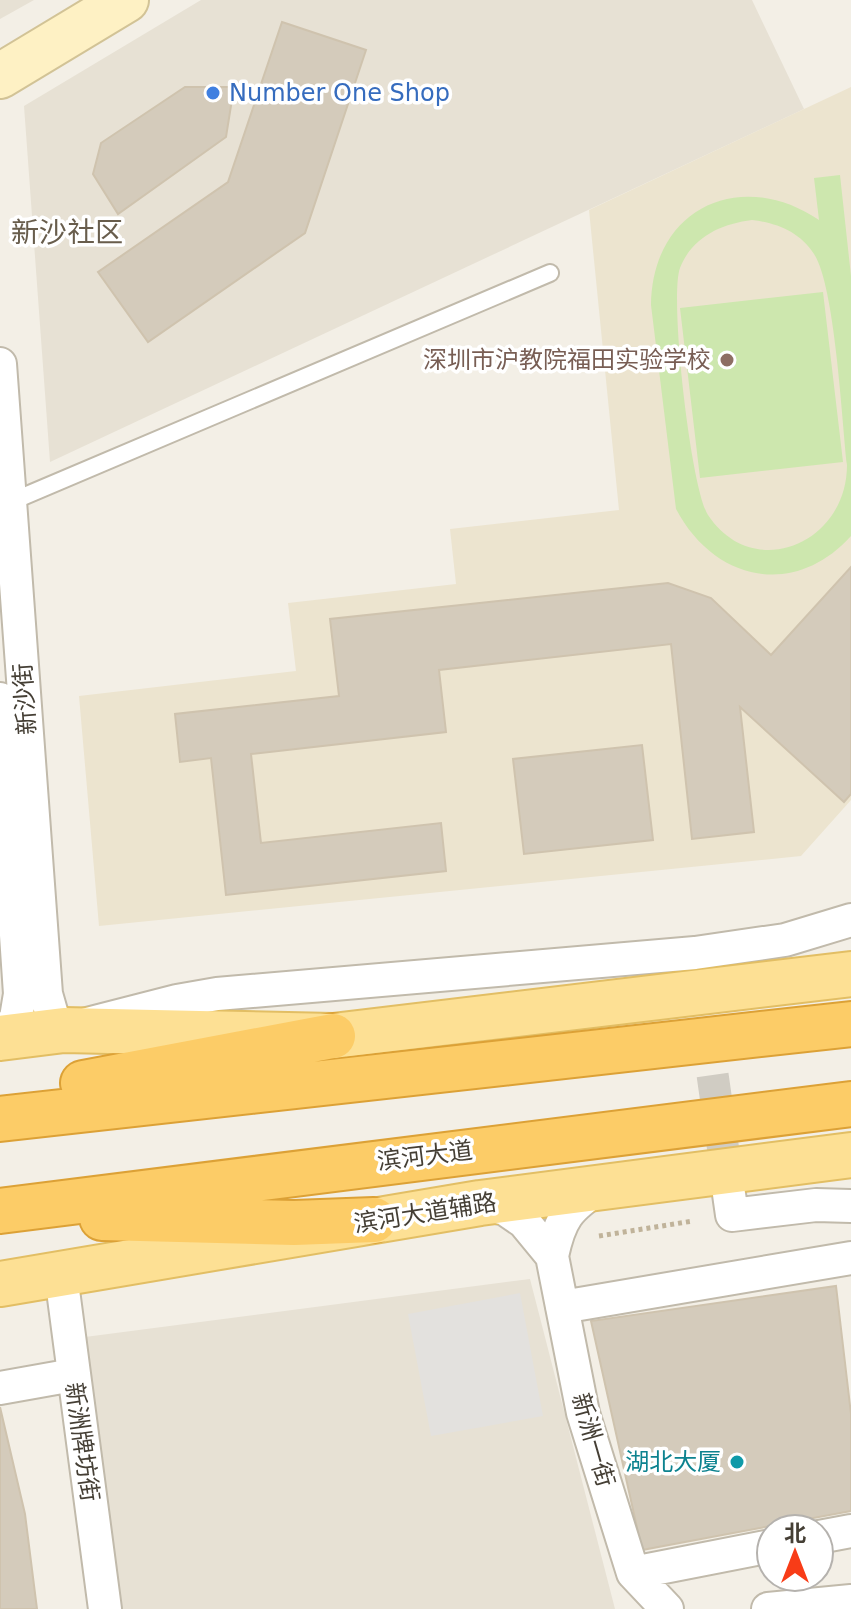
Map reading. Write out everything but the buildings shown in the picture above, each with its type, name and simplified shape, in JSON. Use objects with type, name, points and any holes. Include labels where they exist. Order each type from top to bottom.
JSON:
[{"type":"highway","points":[[0,1119],[851,1024]]},
{"type":"highway","points":[[0,1098],[333,1036]]},
{"type":"highway","name":"滨河大道","points":[[0,1211],[851,1104]]},
{"type":"highway","points":[[0,1218],[294,1223],[374,1220]]},
{"type":"main road","points":[[1,1038],[64,1030],[333,1036],[850,974]]},
{"type":"main road","name":"滨河大道辅路","points":[[0,1284],[480,1203],[844,1157]]},
{"type":"street","points":[[0,44],[72,0]]},
{"type":"street","points":[[0,76],[126,0]]},
{"type":"street","name":"新沙街","points":[[0,364],[5,504],[46,994],[52,1015],[64,1030]]},
{"type":"street","name":"新沙街","points":[[0,699],[20,994],[16,1018],[1,1038]]},
{"type":"street","points":[[64,1030],[217,994],[697,966],[851,920]]},
{"type":"street","points":[[552,1256],[557,1231],[566,1212],[600,1187]]},
{"type":"street","points":[[729,1194],[732,1215],[816,1205],[851,1206]]},
{"type":"street","points":[[480,1203],[505,1209],[524,1222],[552,1256]]},
{"type":"street","name":"新洲一街","points":[[552,1256],[583,1413],[633,1573],[667,1609]]},
{"type":"street","points":[[562,1307],[851,1258]]},
{"type":"street","name":"新洲牌坊街","points":[[61,1275],[105,1609]]},
{"type":"street","points":[[0,1388],[73,1375]]},
{"type":"street","points":[[633,1573],[755,1549]]},
{"type":"street","points":[[768,1609],[851,1601]]},
{"type":"lane","points":[[5,504],[550,273]]},
{"type":"path","points":[[599,1236],[693,1221]]},
{"type":"shaded area","points":[[0,0],[34,0],[0,19]]},
{"type":"shaded area","points":[[201,0],[752,0],[804,109],[50,462],[24,106]]},
{"type":"shaded area","name":"深圳市沪教院福田实验学校","points":[[851,87],[851,800],[801,856],[99,926],[79,696],[296,671],[288,603],[456,584],[450,529],[619,510],[589,210]]},
{"type":"shaded area","points":[[530,1279],[615,1609],[122,1609],[85,1337]]},
{"type":"shaded area","points":[[520,1293],[543,1416],[431,1436],[408,1314]]},
{"type":"green space","points":[[840,175],[851,276],[851,536],[829,556],[805,568],[781,574],[756,573],[733,566],[711,552],[692,533],[676,509],[651,305],[655,271],[667,243],[684,222],[706,206],[731,198],[760,197],[789,204],[819,220],[814,178]],"holes":[[[761,221],[779,226],[802,240],[814,254],[821,270],[832,323],[847,465],[843,493],[832,516],[815,533],[794,545],[772,550],[749,547],[727,536],[708,515],[701,498],[689,433],[677,316],[680,268],[692,248],[719,229],[740,222]]]},
{"type":"green space","points":[[823,292],[843,462],[700,478],[680,308]]},
{"type":"tunnel","points":[[699,980],[729,1190]]},
{"type":"place","name":"Number One Shop","points":[[213,93]]},
{"type":"place","name":"深圳市沪教院福田实验学校","points":[[727,360]]},
{"type":"place","name":"湖北大厦","points":[[737,1462]]},
{"type":"district","name":"新沙社区","points":[[67,232]]}]
